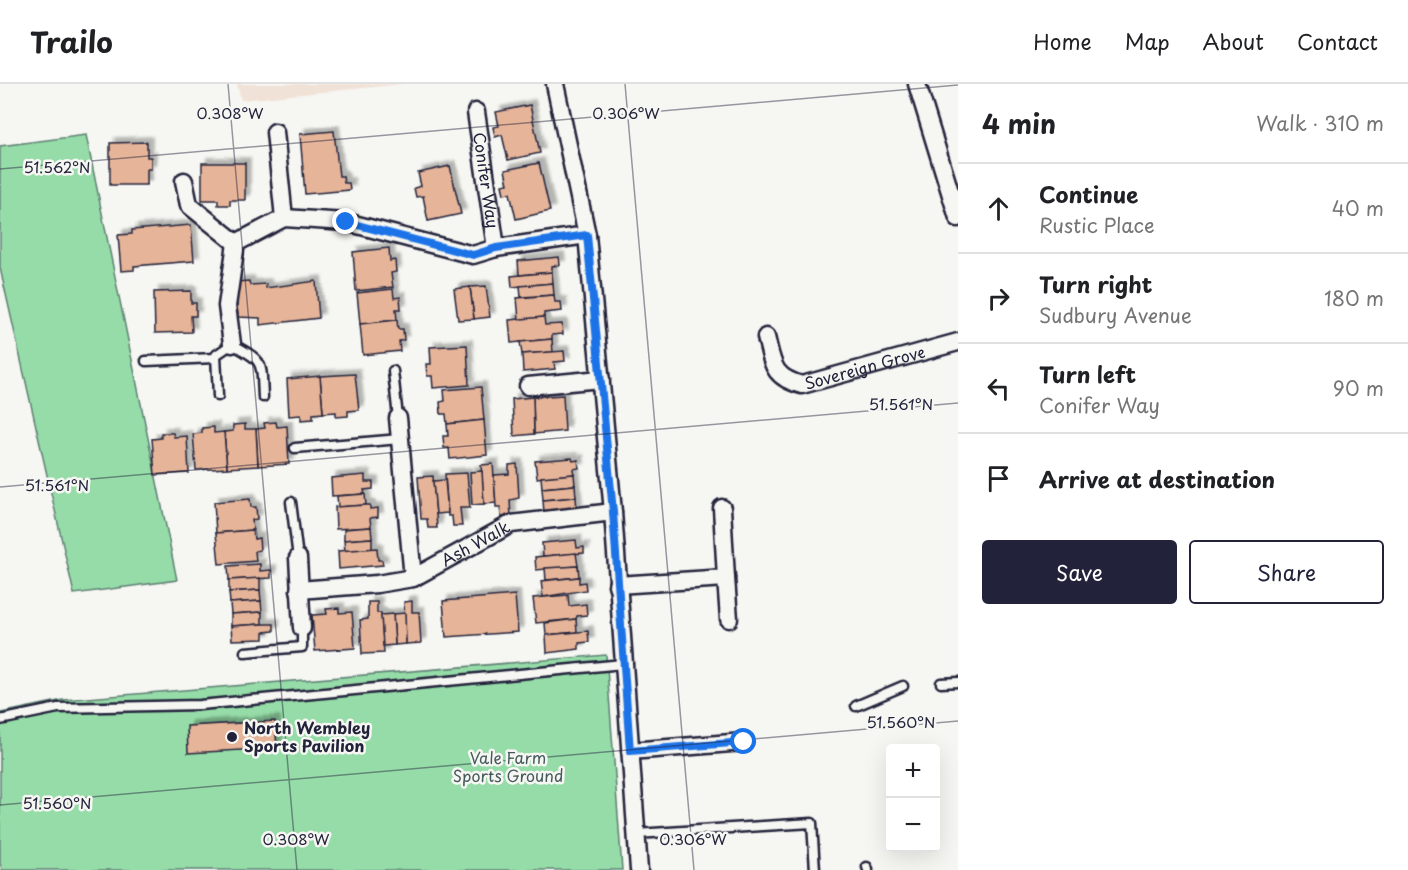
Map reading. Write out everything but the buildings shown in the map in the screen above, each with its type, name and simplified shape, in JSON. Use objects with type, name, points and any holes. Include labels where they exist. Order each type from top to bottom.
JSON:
[{"type":"street","points":[[555,84],[587,235],[613,512],[639,870]]},
{"type":"street","points":[[917,84],[958,218]]},
{"type":"street","name":"Conifer Way","points":[[476,112],[496,248]]},
{"type":"street","points":[[236,243],[284,218],[275,132]]},
{"type":"street","points":[[184,181],[189,205],[236,243]]},
{"type":"street","name":"Conifer Way","points":[[284,218],[346,222],[473,255],[496,248],[587,235]]},
{"type":"street","points":[[232,344],[227,306],[236,243]]},
{"type":"street","name":"Sovereign Grove","points":[[766,336],[773,367],[784,380],[802,385],[958,342]]},
{"type":"street","points":[[528,386],[601,379]]},
{"type":"street","points":[[398,418],[413,578]]},
{"type":"street","points":[[722,508],[729,620]]},
{"type":"street","name":"Ash Walk","points":[[299,590],[377,584],[413,578],[511,524],[613,512]]},
{"type":"street","points":[[298,558],[302,628]]},
{"type":"street","points":[[618,585],[726,578]]},
{"type":"street","points":[[630,751],[744,742]]},
{"type":"lane","points":[[146,361],[215,358],[232,344],[257,358],[261,364],[264,397]]},
{"type":"lane","points":[[215,358],[218,396]]},
{"type":"lane","points":[[393,371],[398,418]]},
{"type":"lane","points":[[295,448],[400,439]]},
{"type":"lane","points":[[291,502],[298,558]]},
{"type":"lane","points":[[245,652],[302,647],[302,628]]},
{"type":"lane","points":[[0,720],[67,708],[200,705],[623,664]]},
{"type":"lane","points":[[941,683],[958,682]]},
{"type":"lane","points":[[856,706],[903,686]]},
{"type":"lane","points":[[636,834],[812,823],[815,870]]},
{"type":"shaded area","points":[[237,84],[403,84],[241,100]]},
{"type":"green space","points":[[86,135],[177,580],[74,594],[0,268],[0,146]]},
{"type":"green space","name":"Vale Farm Sports Ground","points":[[606,655],[622,870],[2,870],[0,863],[0,713],[63,700]]},
{"type":"place","name":"North Wembley Sports Pavilion","points":[[232,737]]},
{"type":"route","points":[[346,222],[473,255],[496,248],[587,235],[613,512],[630,751],[744,742]]}]
